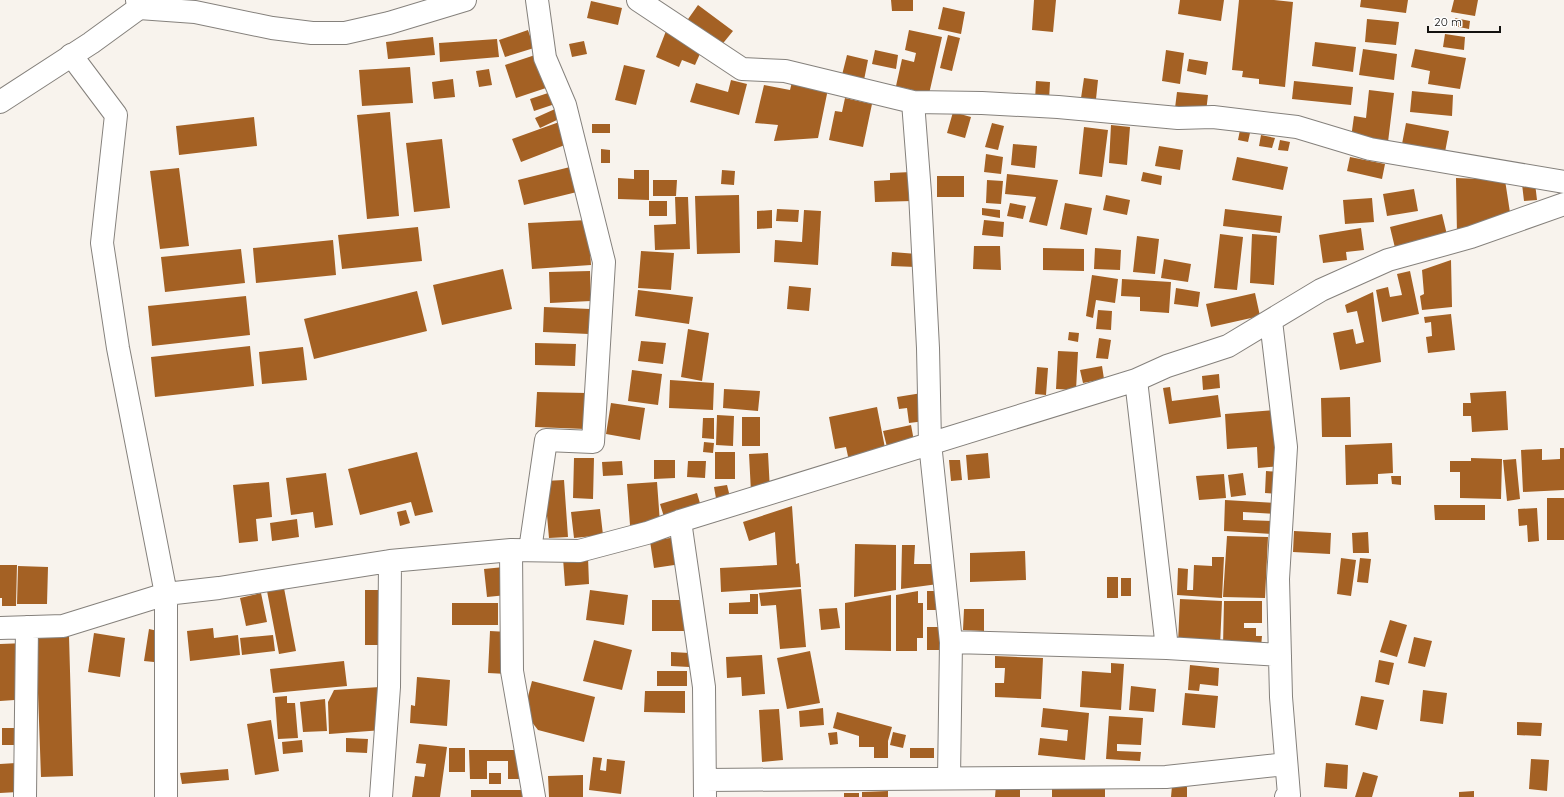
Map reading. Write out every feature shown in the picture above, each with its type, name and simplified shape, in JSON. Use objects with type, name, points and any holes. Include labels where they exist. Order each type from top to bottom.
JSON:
[{"type":"main road","points":[[0,102],[91,43],[142,3],[280,29],[312,33],[344,33],[389,23],[465,0]]},
{"type":"main road","points":[[534,797],[512,671],[520,550],[546,440],[592,442],[604,262],[565,106],[545,58],[537,0]]},
{"type":"main road","points":[[638,0],[742,69],[785,71],[913,102],[982,103],[1058,107],[1178,118],[1213,117],[1297,127],[1370,149],[1564,182]]},
{"type":"main road","points":[[71,55],[116,115],[102,243],[118,348],[166,594],[166,797]]},
{"type":"main road","points":[[913,102],[920,193],[928,348],[930,444],[951,642],[949,778]]},
{"type":"main road","points":[[0,628],[63,626],[166,594],[219,588],[390,561],[520,550],[579,551],[647,533],[680,521],[1136,380],[1167,366],[1228,346],[1321,290],[1388,260],[1471,237],[1564,204]]},
{"type":"main road","points":[[1271,321],[1286,447],[1278,579],[1280,655],[1289,795],[1286,797]]},
{"type":"main road","points":[[1136,380],[1167,648]]},
{"type":"main road","points":[[680,521],[704,687],[705,789],[949,778],[1166,776],[1286,764]]},
{"type":"main road","points":[[381,797],[389,687],[390,561]]},
{"type":"main road","points":[[25,797],[27,627]]},
{"type":"main road","points":[[951,642],[1167,648],[1280,655]]},
{"type":"building","points":[[891,0],[913,0],[913,11],[892,11]]},
{"type":"building","points":[[1034,0],[1056,0],[1053,32],[1032,30]]},
{"type":"building","points":[[1180,0],[1224,0],[1221,21],[1178,14]]},
{"type":"building","points":[[1239,0],[1274,0],[1293,2],[1285,87],[1259,84],[1259,79],[1242,77],[1243,71],[1232,70]]},
{"type":"building","points":[[1361,0],[1408,0],[1406,13],[1360,7]]},
{"type":"building","points":[[1454,0],[1478,0],[1475,16],[1451,12]]},
{"type":"building","points":[[591,1],[622,8],[618,25],[587,18]]},
{"type":"building","points":[[698,5],[733,31],[720,47],[686,22]]},
{"type":"building","points":[[943,7],[965,12],[961,34],[938,29]]},
{"type":"building","points":[[1455,18],[1470,21],[1469,29],[1454,26]]},
{"type":"building","points":[[1367,19],[1399,22],[1396,45],[1365,42]]},
{"type":"building","points":[[528,30],[534,48],[505,57],[499,40]]},
{"type":"building","points":[[909,30],[942,37],[929,94],[896,86],[902,59],[914,62],[916,53],[905,50]]},
{"type":"building","points":[[666,31],[703,47],[695,65],[682,60],[679,67],[656,57]]},
{"type":"building","points":[[1445,34],[1465,37],[1464,50],[1443,47]]},
{"type":"building","points":[[948,35],[960,38],[952,71],[940,68]]},
{"type":"building","points":[[433,37],[435,55],[388,59],[386,42]]},
{"type":"building","points":[[497,39],[499,57],[440,62],[439,43]]},
{"type":"building","points":[[584,41],[587,54],[572,57],[569,44]]},
{"type":"building","points":[[1315,42],[1356,47],[1353,72],[1312,66]]},
{"type":"building","points":[[1363,49],[1397,54],[1394,80],[1359,75]]},
{"type":"building","points":[[1415,49],[1466,58],[1460,89],[1428,84],[1430,71],[1411,67]]},
{"type":"building","points":[[875,50],[898,55],[896,69],[872,64]]},
{"type":"building","points":[[1166,50],[1184,53],[1180,84],[1162,81]]},
{"type":"building","points":[[538,54],[549,87],[516,98],[505,65]]},
{"type":"building","points":[[847,55],[868,60],[864,80],[842,75]]},
{"type":"building","points":[[1189,59],[1208,62],[1206,75],[1187,71]]},
{"type":"building","points":[[624,65],[645,70],[636,105],[615,100]]},
{"type":"building","points":[[410,67],[413,103],[362,106],[359,70]]},
{"type":"building","points":[[489,69],[492,85],[479,87],[476,71]]},
{"type":"building","points":[[1084,78],[1098,80],[1096,99],[1081,98]]},
{"type":"building","points":[[453,79],[455,97],[434,99],[432,82]]},
{"type":"building","points":[[731,80],[747,84],[739,115],[690,102],[696,83],[728,92]]},
{"type":"building","points":[[1036,81],[1050,82],[1049,100],[1035,100]]},
{"type":"building","points":[[1294,81],[1353,87],[1351,105],[1292,99]]},
{"type":"building","points":[[792,82],[828,89],[818,138],[774,141],[778,125],[755,123],[764,85],[790,90]]},
{"type":"building","points":[[1369,90],[1394,93],[1388,142],[1351,138],[1354,116],[1366,118]]},
{"type":"building","points":[[1412,91],[1453,95],[1452,116],[1410,112]]},
{"type":"building","points":[[551,92],[555,104],[534,111],[530,99]]},
{"type":"building","points":[[1177,92],[1208,95],[1206,112],[1175,108]]},
{"type":"building","points":[[845,98],[872,104],[863,147],[829,140],[835,111],[842,112]]},
{"type":"building","points":[[555,109],[559,119],[540,128],[535,118]]},
{"type":"building","points":[[390,112],[399,216],[367,219],[357,115]]},
{"type":"building","points":[[953,112],[971,117],[965,138],[947,133]]},
{"type":"building","points":[[254,117],[257,146],[179,155],[176,126]]},
{"type":"building","points":[[562,121],[570,143],[521,162],[512,139]]},
{"type":"building","points":[[992,123],[1004,126],[998,150],[985,147]]},
{"type":"building","points":[[1406,123],[1449,131],[1445,152],[1402,144]]},
{"type":"building","points":[[592,124],[610,124],[610,133],[592,133]]},
{"type":"building","points":[[1111,125],[1130,127],[1127,165],[1109,163]]},
{"type":"building","points":[[1084,127],[1108,130],[1102,177],[1079,174]]},
{"type":"building","points":[[1240,130],[1250,133],[1248,142],[1238,140]]},
{"type":"building","points":[[1261,135],[1275,138],[1272,148],[1259,146]]},
{"type":"building","points":[[442,139],[450,208],[414,212],[406,143]]},
{"type":"building","points":[[1280,140],[1290,142],[1288,151],[1278,150]]},
{"type":"building","points":[[1013,144],[1037,146],[1035,168],[1011,165]]},
{"type":"building","points":[[1159,146],[1183,150],[1180,170],[1155,166]]},
{"type":"building","points":[[601,149],[610,150],[610,163],[601,163]]},
{"type":"building","points":[[986,154],[1003,157],[1001,174],[984,172]]},
{"type":"building","points":[[1237,157],[1288,167],[1283,190],[1232,180]]},
{"type":"building","points":[[1350,157],[1385,164],[1382,179],[1347,171]]},
{"type":"building","points":[[574,166],[581,191],[524,205],[518,180]]},
{"type":"building","points":[[179,168],[189,246],[160,249],[150,171]]},
{"type":"building","points":[[634,170],[649,170],[649,200],[618,199],[618,178],[634,179]]},
{"type":"building","points":[[722,170],[735,171],[734,185],[721,184]]},
{"type":"building","points":[[911,172],[912,201],[875,202],[874,181],[890,180],[890,173]]},
{"type":"building","points":[[1143,172],[1162,176],[1161,185],[1141,181]]},
{"type":"building","points":[[1007,174],[1058,180],[1047,226],[1029,222],[1036,197],[1005,194]]},
{"type":"building","points":[[937,176],[964,176],[964,197],[937,197]]},
{"type":"building","points":[[1456,178],[1505,180],[1511,219],[1457,235]]},
{"type":"building","points":[[653,180],[677,180],[676,196],[653,196]]},
{"type":"building","points":[[987,180],[1003,181],[1001,204],[986,203]]},
{"type":"building","points":[[1535,183],[1537,200],[1524,201],[1522,184]]},
{"type":"building","points":[[1414,189],[1418,211],[1387,216],[1383,194]]},
{"type":"building","points":[[739,195],[740,253],[697,254],[695,196]]},
{"type":"building","points":[[1106,195],[1130,200],[1127,215],[1103,210]]},
{"type":"building","points":[[675,197],[688,197],[690,249],[655,250],[654,225],[676,224]]},
{"type":"building","points":[[1372,198],[1374,222],[1345,224],[1343,200]]},
{"type":"building","points":[[649,201],[667,201],[667,216],[649,216]]},
{"type":"building","points":[[1010,203],[1026,206],[1023,219],[1007,216]]},
{"type":"building","points":[[1065,203],[1092,208],[1087,235],[1060,229]]},
{"type":"building","points":[[982,208],[1000,210],[1000,218],[982,215]]},
{"type":"building","points":[[777,209],[799,210],[798,222],[776,221]]},
{"type":"building","points":[[1225,209],[1282,216],[1280,233],[1223,226]]},
{"type":"building","points":[[772,210],[772,228],[757,229],[757,211]]},
{"type":"building","points":[[804,210],[821,211],[818,265],[774,262],[775,240],[802,242]]},
{"type":"building","points":[[1442,214],[1448,239],[1396,252],[1390,227]]},
{"type":"building","points":[[588,220],[591,265],[532,269],[528,223]]},
{"type":"building","points":[[984,220],[1004,222],[1003,237],[982,235]]},
{"type":"building","points":[[418,227],[422,261],[342,269],[338,235]]},
{"type":"building","points":[[1361,228],[1364,250],[1346,252],[1347,260],[1323,263],[1319,235]]},
{"type":"building","points":[[1220,234],[1243,237],[1237,290],[1214,288]]},
{"type":"building","points":[[1252,234],[1277,236],[1274,285],[1250,283]]},
{"type":"building","points":[[1137,236],[1159,239],[1155,274],[1133,272]]},
{"type":"building","points":[[333,240],[336,275],[256,283],[253,248]]},
{"type":"building","points":[[974,246],[1000,246],[1001,270],[973,269]]},
{"type":"building","points":[[1043,248],[1084,249],[1084,271],[1043,270]]},
{"type":"building","points":[[1095,248],[1121,250],[1120,270],[1094,269]]},
{"type":"building","points":[[241,249],[245,283],[165,292],[161,257]]},
{"type":"building","points":[[641,251],[674,253],[671,290],[638,288]]},
{"type":"building","points":[[892,252],[917,254],[916,267],[891,266]]},
{"type":"building","points":[[1164,259],[1191,264],[1188,282],[1161,278]]},
{"type":"building","points":[[1451,260],[1452,307],[1422,310],[1420,296],[1424,294],[1422,270]]},
{"type":"building","points":[[503,269],[512,309],[442,325],[433,285]]},
{"type":"building","points":[[590,271],[591,301],[550,303],[549,272]]},
{"type":"building","points":[[1410,271],[1419,314],[1382,322],[1376,290],[1388,287],[1390,297],[1402,295],[1397,274]]},
{"type":"building","points":[[1092,275],[1118,279],[1115,303],[1096,300],[1093,318],[1086,316]]},
{"type":"building","points":[[1122,279],[1171,282],[1169,313],[1140,311],[1140,297],[1121,296]]},
{"type":"building","points":[[789,286],[811,288],[809,311],[787,309]]},
{"type":"building","points":[[1176,288],[1200,292],[1198,307],[1174,304]]},
{"type":"building","points":[[638,290],[693,297],[689,324],[635,316]]},
{"type":"building","points":[[417,291],[427,331],[314,359],[304,319]]},
{"type":"building","points":[[1373,292],[1381,362],[1340,370],[1333,333],[1353,329],[1356,344],[1364,342],[1357,311],[1347,313],[1345,305]]},
{"type":"building","points":[[1255,293],[1260,316],[1211,327],[1206,304]]},
{"type":"building","points":[[246,296],[250,335],[152,346],[148,306]]},
{"type":"building","points":[[544,307],[590,309],[589,334],[543,332]]},
{"type":"building","points":[[1098,310],[1112,311],[1111,330],[1096,329]]},
{"type":"building","points":[[1451,314],[1455,350],[1428,353],[1426,337],[1432,336],[1431,322],[1425,323],[1424,317]]},
{"type":"building","points":[[688,329],[709,333],[702,381],[681,377]]},
{"type":"building","points":[[1069,332],[1079,333],[1078,342],[1068,340]]},
{"type":"building","points":[[1099,338],[1111,340],[1108,359],[1096,358]]},
{"type":"building","points":[[641,341],[666,343],[663,364],[638,361]]},
{"type":"building","points":[[535,343],[576,344],[575,366],[535,365]]},
{"type":"building","points":[[250,346],[254,386],[155,397],[151,357]]},
{"type":"building","points":[[303,347],[307,380],[262,384],[259,352]]},
{"type":"building","points":[[1058,351],[1078,352],[1076,390],[1056,389]]},
{"type":"building","points":[[1102,366],[1104,379],[1083,383],[1080,370]]},
{"type":"building","points":[[1037,367],[1048,368],[1046,395],[1035,394]]},
{"type":"building","points":[[632,370],[662,374],[658,405],[628,401]]},
{"type":"building","points":[[1219,374],[1220,388],[1203,390],[1202,376]]},
{"type":"building","points":[[670,380],[714,383],[713,410],[669,408]]},
{"type":"building","points":[[1170,387],[1172,401],[1218,395],[1221,417],[1169,424],[1163,388]]},
{"type":"building","points":[[724,389],[760,391],[758,411],[723,408]]},
{"type":"building","points":[[1506,391],[1508,430],[1472,432],[1471,416],[1463,416],[1463,403],[1471,403],[1470,393]]},
{"type":"building","points":[[537,392],[587,393],[585,429],[535,427]]},
{"type":"building","points":[[922,393],[925,421],[909,423],[907,408],[899,409],[897,397]]},
{"type":"building","points":[[1350,397],[1351,437],[1322,437],[1321,398]]},
{"type":"building","points":[[611,403],[645,408],[640,440],[606,434]]},
{"type":"building","points":[[877,407],[886,453],[849,461],[846,447],[835,449],[829,417]]},
{"type":"building","points":[[1276,410],[1280,466],[1258,468],[1257,447],[1227,449],[1225,414]]},
{"type":"building","points":[[717,415],[734,416],[733,446],[716,445]]},
{"type":"building","points":[[742,417],[760,417],[760,446],[742,446]]},
{"type":"building","points":[[703,418],[714,418],[714,439],[702,438]]},
{"type":"building","points":[[911,425],[914,441],[887,447],[883,431]]},
{"type":"building","points":[[704,442],[714,443],[713,453],[703,452]]},
{"type":"building","points":[[1392,443],[1393,473],[1378,474],[1378,484],[1346,485],[1345,445]]},
{"type":"building","points":[[1560,448],[1564,448],[1564,490],[1523,492],[1521,450],[1542,449],[1542,460],[1560,459]]},
{"type":"building","points":[[417,452],[433,512],[415,516],[411,502],[360,515],[348,469]]},
{"type":"building","points":[[715,452],[735,452],[735,479],[715,479]]},
{"type":"building","points":[[768,453],[770,491],[751,492],[749,454]]},
{"type":"building","points":[[988,453],[990,478],[968,480],[966,455]]},
{"type":"building","points":[[574,458],[594,458],[593,499],[573,498]]},
{"type":"building","points":[[1471,458],[1502,459],[1501,499],[1460,498],[1460,472],[1450,472],[1450,461],[1471,461]]},
{"type":"building","points":[[1516,459],[1520,499],[1507,501],[1503,460]]},
{"type":"building","points":[[654,460],[675,460],[675,478],[654,479]]},
{"type":"building","points":[[949,460],[960,460],[962,480],[951,481]]},
{"type":"building","points":[[622,461],[623,475],[603,476],[602,462]]},
{"type":"building","points":[[688,461],[706,461],[705,478],[687,477]]},
{"type":"building","points":[[1266,471],[1278,472],[1277,494],[1265,493]]},
{"type":"building","points":[[326,473],[333,525],[315,528],[313,512],[291,515],[286,478]]},
{"type":"building","points":[[1243,473],[1246,495],[1231,497],[1228,475]]},
{"type":"building","points":[[1224,474],[1226,498],[1199,500],[1196,476]]},
{"type":"building","points":[[1391,476],[1401,476],[1401,485],[1392,484]]},
{"type":"building","points":[[564,480],[568,537],[549,538],[544,481]]},
{"type":"building","points":[[269,482],[272,517],[256,519],[258,541],[239,543],[233,485]]},
{"type":"building","points":[[657,482],[660,523],[630,525],[627,484]]},
{"type":"building","points":[[727,485],[731,501],[717,504],[714,487]]},
{"type":"building","points":[[697,493],[702,510],[665,520],[660,504]]},
{"type":"building","points":[[1547,498],[1564,498],[1564,540],[1547,540]]},
{"type":"building","points":[[1225,500],[1275,503],[1275,514],[1243,512],[1243,520],[1274,521],[1273,534],[1224,531]]},
{"type":"building","points":[[1434,505],[1485,505],[1485,520],[1435,520]]},
{"type":"building","points":[[792,506],[796,564],[799,563],[801,587],[721,592],[720,568],[777,565],[775,532],[749,541],[743,522]]},
{"type":"building","points":[[1537,508],[1539,541],[1528,542],[1527,525],[1519,526],[1518,509]]},
{"type":"building","points":[[600,509],[603,535],[574,538],[571,512]]},
{"type":"building","points":[[406,510],[410,523],[400,526],[397,512]]},
{"type":"building","points":[[297,519],[299,537],[272,541],[270,523]]},
{"type":"building","points":[[1294,531],[1331,533],[1330,554],[1293,552]]},
{"type":"building","points":[[1368,532],[1369,553],[1353,553],[1352,533]]},
{"type":"building","points":[[1227,536],[1268,537],[1265,598],[1223,597]]},
{"type":"building","points":[[677,537],[681,564],[654,568],[650,541]]},
{"type":"building","points":[[855,544],[896,545],[896,590],[854,597]]},
{"type":"building","points":[[902,545],[915,545],[914,564],[938,564],[938,584],[901,589]]},
{"type":"building","points":[[1025,551],[1026,580],[970,582],[970,553]]},
{"type":"building","points":[[588,557],[589,584],[565,586],[563,558]]},
{"type":"building","points":[[1212,557],[1224,557],[1222,598],[1177,595],[1178,568],[1188,569],[1187,590],[1193,590],[1194,565],[1212,566]]},
{"type":"building","points":[[1341,558],[1356,560],[1351,596],[1337,594]]},
{"type":"building","points":[[1360,558],[1371,559],[1368,583],[1357,582]]},
{"type":"building","points":[[0,565],[17,565],[16,606],[2,606],[2,598],[0,598]]},
{"type":"building","points":[[18,566],[48,567],[47,604],[17,604]]},
{"type":"building","points":[[504,567],[507,595],[487,597],[484,569]]},
{"type":"building","points":[[1107,577],[1118,577],[1118,598],[1107,598]]},
{"type":"building","points":[[1121,578],[1131,578],[1131,596],[1121,596]]},
{"type":"building","points":[[284,588],[296,651],[279,654],[267,591]]},
{"type":"building","points":[[801,589],[806,647],[780,649],[776,605],[761,606],[759,593]]},
{"type":"building","points":[[365,590],[381,590],[381,645],[365,645]]},
{"type":"building","points":[[590,590],[628,595],[624,625],[586,620]]},
{"type":"building","points":[[918,591],[918,603],[923,603],[923,638],[917,638],[917,651],[896,651],[896,595]]},
{"type":"building","points":[[927,591],[940,591],[940,610],[927,610]]},
{"type":"building","points":[[261,593],[267,622],[246,626],[240,598]]},
{"type":"building","points":[[750,594],[758,594],[758,614],[729,614],[729,603],[750,602]]},
{"type":"building","points":[[891,595],[891,651],[845,650],[845,603]]},
{"type":"building","points":[[1180,599],[1222,601],[1220,646],[1178,643]]},
{"type":"building","points":[[652,600],[688,600],[688,631],[652,631]]},
{"type":"building","points":[[1224,601],[1262,601],[1262,623],[1244,623],[1244,628],[1256,628],[1256,636],[1262,636],[1261,647],[1223,646]]},
{"type":"building","points":[[452,603],[498,603],[498,625],[452,625]]},
{"type":"building","points":[[837,608],[840,628],[821,630],[819,609]]},
{"type":"building","points":[[964,609],[984,609],[984,631],[963,630]]},
{"type":"building","points":[[1390,620],[1407,625],[1397,657],[1380,652]]},
{"type":"building","points":[[927,627],[942,627],[943,650],[927,650]]},
{"type":"building","points":[[213,628],[214,638],[238,635],[240,655],[190,661],[187,631]]},
{"type":"building","points":[[149,629],[158,631],[154,662],[144,661]]},
{"type":"building","points":[[490,631],[508,632],[507,674],[488,673]]},
{"type":"building","points":[[94,633],[125,638],[120,677],[88,672]]},
{"type":"building","points":[[273,635],[275,651],[242,655],[240,638]]},
{"type":"building","points":[[69,636],[73,776],[41,777],[36,637]]},
{"type":"building","points":[[1414,637],[1432,641],[1425,667],[1408,663]]},
{"type":"building","points":[[594,640],[632,650],[622,690],[583,681]]},
{"type":"building","points":[[27,643],[29,699],[0,701],[0,644]]},
{"type":"building","points":[[810,651],[820,703],[787,709],[777,658]]},
{"type":"building","points":[[671,652],[690,653],[689,667],[671,666]]},
{"type":"building","points":[[762,655],[765,694],[742,696],[741,677],[727,678],[726,657]]},
{"type":"building","points":[[995,656],[1043,658],[1041,699],[995,697],[995,683],[1004,683],[1005,668],[995,668]]},
{"type":"building","points":[[1379,660],[1394,663],[1389,685],[1375,682]]},
{"type":"building","points":[[344,661],[347,686],[273,693],[270,669]]},
{"type":"building","points":[[1111,663],[1124,664],[1121,710],[1080,707],[1082,671],[1111,673]]},
{"type":"building","points":[[1190,665],[1219,668],[1218,686],[1200,684],[1199,691],[1188,690]]},
{"type":"building","points":[[657,671],[687,671],[687,686],[657,686]]},
{"type":"building","points":[[417,677],[450,680],[447,726],[410,723],[411,705],[415,706]]},
{"type":"building","points":[[532,681],[595,697],[584,742],[538,730],[524,712]]},
{"type":"building","points":[[1131,686],[1156,689],[1154,712],[1129,710]]},
{"type":"building","points":[[380,687],[383,730],[329,734],[328,702],[334,690]]},
{"type":"building","points":[[1423,690],[1447,693],[1443,724],[1420,721]]},
{"type":"building","points":[[645,691],[685,691],[685,713],[644,712]]},
{"type":"building","points":[[1185,693],[1218,696],[1215,728],[1182,725]]},
{"type":"building","points":[[287,696],[287,703],[295,703],[298,738],[278,739],[275,697]]},
{"type":"building","points":[[1361,696],[1384,700],[1377,730],[1355,725]]},
{"type":"building","points":[[325,699],[327,731],[303,732],[300,702]]},
{"type":"building","points":[[823,708],[824,725],[800,727],[799,711]]},
{"type":"building","points":[[1043,708],[1089,713],[1085,760],[1038,755],[1040,738],[1067,741],[1068,730],[1041,727]]},
{"type":"building","points":[[779,709],[783,760],[762,762],[759,710]]},
{"type":"building","points":[[837,712],[892,727],[888,741],[888,758],[874,758],[874,747],[859,747],[859,736],[833,728]]},
{"type":"building","points":[[1109,716],[1143,718],[1141,745],[1117,744],[1117,751],[1141,752],[1140,761],[1106,759]]},
{"type":"building","points":[[271,720],[279,771],[255,775],[247,724]]},
{"type":"building","points":[[1517,722],[1542,723],[1541,736],[1517,735]]},
{"type":"building","points":[[2,728],[16,728],[16,745],[2,745]]},
{"type":"building","points":[[837,732],[838,744],[830,745],[828,733]]},
{"type":"building","points":[[893,732],[906,735],[903,748],[890,745]]},
{"type":"building","points":[[346,738],[368,739],[367,753],[346,752]]},
{"type":"building","points":[[302,740],[303,752],[283,754],[282,742]]},
{"type":"building","points":[[419,744],[447,747],[440,797],[412,797],[415,776],[424,777],[426,764],[416,763]]},
{"type":"building","points":[[449,748],[465,748],[465,772],[449,772]]},
{"type":"building","points":[[910,748],[934,748],[934,758],[910,758]]},
{"type":"building","points":[[469,750],[522,750],[522,779],[508,779],[508,761],[487,761],[487,779],[470,779]]},
{"type":"building","points":[[593,757],[602,758],[600,770],[606,771],[607,759],[625,761],[621,794],[589,790]]},
{"type":"building","points":[[1531,759],[1549,760],[1547,791],[1529,789]]},
{"type":"building","points":[[16,763],[18,792],[0,793],[0,764]]},
{"type":"building","points":[[1326,763],[1348,765],[1347,789],[1324,787]]},
{"type":"building","points":[[228,769],[229,780],[182,784],[180,773]]},
{"type":"building","points":[[1363,772],[1378,776],[1372,797],[1355,797]]},
{"type":"building","points":[[489,773],[501,773],[501,784],[489,784]]},
{"type":"building","points":[[583,775],[583,797],[549,797],[548,776]]},
{"type":"building","points":[[996,785],[1020,786],[1020,797],[995,797]]},
{"type":"building","points":[[1052,785],[1105,785],[1105,797],[1052,797]]},
{"type":"building","points":[[1172,786],[1187,787],[1187,797],[1171,797]]},
{"type":"building","points":[[471,790],[524,790],[524,797],[471,797]]},
{"type":"building","points":[[888,791],[888,797],[862,797],[862,792]]},
{"type":"building","points":[[1474,791],[1474,797],[1459,797],[1459,792]]},
{"type":"building","points":[[844,793],[859,793],[859,797],[844,797]]}]
